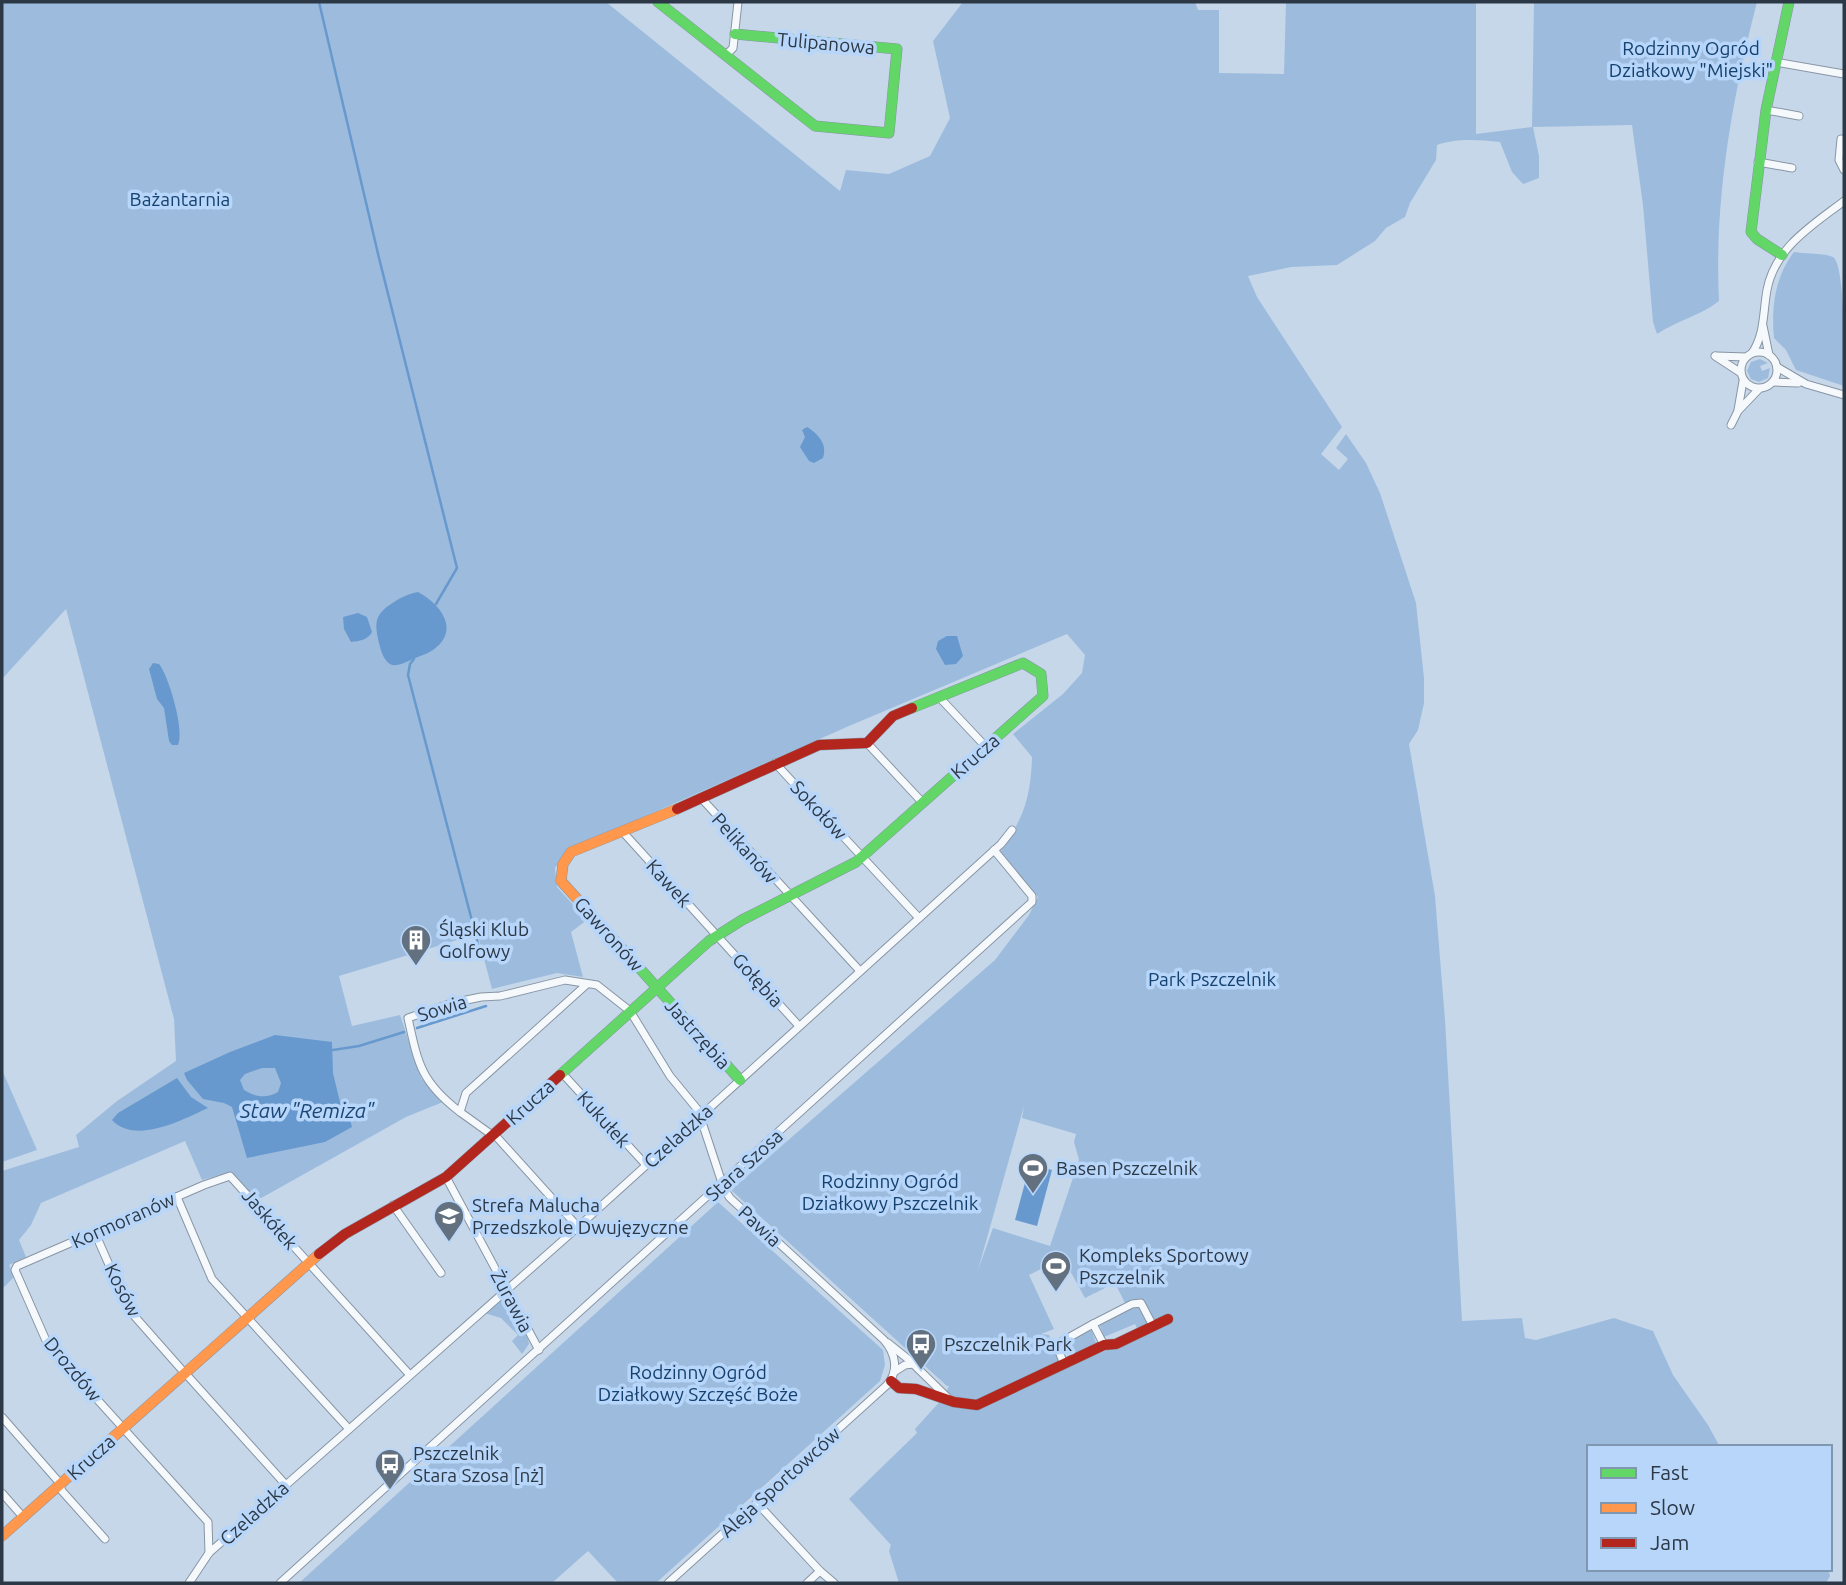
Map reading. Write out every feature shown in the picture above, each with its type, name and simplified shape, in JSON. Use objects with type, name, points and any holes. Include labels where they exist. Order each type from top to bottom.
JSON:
[{"type":"street","points":[[658,2],[727,54],[733,48],[738,2]]},
{"type":"street","points":[[1782,255],[1751,232],[1766,110],[1788,2]]},
{"type":"street","name":"Tulipanowa","points":[[727,54],[815,125],[889,133],[897,49],[735,34]]},
{"type":"street","points":[[1775,62],[1844,74]]},
{"type":"street","points":[[1766,110],[1799,116]]},
{"type":"street","points":[[1841,139],[1839,160],[1844,170]]},
{"type":"street","points":[[1758,162],[1792,167]]},
{"type":"street","points":[[1806,384],[1777,367],[1769,355],[1763,326],[1768,285],[1782,255],[1795,240],[1844,201]]},
{"type":"street","points":[[1738,411],[1741,365],[1763,326]]},
{"type":"street","points":[[1759,388],[1749,385],[1715,356],[1761,352],[1769,355]]},
{"type":"street","points":[[1773,382],[1777,367]]},
{"type":"street","points":[[1731,425],[1738,411],[1759,388],[1773,382],[1806,384],[1844,395]]},
{"type":"street","name":"Krucza","points":[[2,1536],[308,1263],[345,1234],[446,1177],[716,935],[846,869],[862,857],[1043,696],[1041,674],[1023,663],[939,697]]},
{"type":"street","points":[[622,831],[702,799],[819,745],[867,743],[893,716],[939,697],[986,747]]},
{"type":"street","points":[[867,743],[922,802]]},
{"type":"street","name":"Sokołów","points":[[775,763],[919,918]]},
{"type":"street","name":"Pelikanów","points":[[702,799],[860,971]]},
{"type":"street","name":"Czeladzka","points":[[190,1583],[209,1553],[578,1227],[994,850],[1012,830]]},
{"type":"street","name":"Gawronów","points":[[622,831],[571,852],[563,864],[561,881],[657,988]]},
{"type":"street","name":"Kawek","points":[[622,831],[716,935]]},
{"type":"street","name":"Stara Szosa","points":[[280,1583],[1032,902],[1032,896],[994,850]]},
{"type":"street","name":"Gołębia","points":[[716,935],[799,1026]]},
{"type":"street","name":"Sowia","points":[[578,1227],[493,1135],[446,1101],[425,1077],[416,1056],[408,1018],[452,1003],[500,996],[565,980],[597,985],[630,1011]]},
{"type":"street","points":[[460,1112],[466,1093],[586,985]]},
{"type":"street","name":"Jastrzębia","points":[[657,988],[740,1080]]},
{"type":"street","name":"Pawia","points":[[630,1011],[670,1076],[700,1116],[722,1185],[730,1198],[884,1340],[892,1353],[892,1376]]},
{"type":"street","name":"Kukułek","points":[[562,1073],[646,1165]]},
{"type":"street","name":"Kormoranów","points":[[17,1266],[230,1176]]},
{"type":"street","name":"Jaskółek","points":[[230,1176],[409,1374]]},
{"type":"street","name":"Żurawia","points":[[446,1177],[539,1350]]},
{"type":"street","points":[[177,1197],[212,1279],[349,1429]]},
{"type":"street","points":[[393,1205],[441,1273]]},
{"type":"street","name":"Kosów","points":[[96,1233],[129,1310],[286,1485]]},
{"type":"street","name":"Drozdów","points":[[17,1266],[15,1270],[48,1345],[208,1522],[209,1553]]},
{"type":"street","points":[[1064,1364],[1059,1343],[1132,1304],[1141,1303],[1153,1326]]},
{"type":"street","points":[[911,1388],[947,1397],[964,1405],[977,1405],[1104,1345],[1116,1344],[1168,1319]]},
{"type":"street","points":[[1093,1324],[1104,1345]]},
{"type":"street","points":[[884,1340],[947,1397]]},
{"type":"street","points":[[913,1364],[905,1364],[892,1376],[896,1387],[903,1390],[911,1388],[919,1382],[921,1371]]},
{"type":"street","name":"Aleja Sportowców","points":[[668,1583],[892,1376]]},
{"type":"street","points":[[2,1417],[105,1539]]},
{"type":"street","points":[[2,1493],[24,1518]]},
{"type":"street","points":[[757,1503],[834,1583]]},
{"type":"street","points":[[807,1583],[820,1571]]},
{"type":"green space","points":[[2,2],[606,2],[840,191],[846,170],[889,174],[930,156],[950,118],[933,41],[963,2],[1195,2],[1198,10],[1219,10],[1219,73],[1284,74],[1286,2],[1476,2],[1476,134],[1532,127],[1534,2],[1757,2],[1740,75],[1722,188],[1719,301],[1704,311],[1657,334],[1653,322],[1643,205],[1632,125],[1533,127],[1539,156],[1539,178],[1523,184],[1512,172],[1500,142],[1461,140],[1437,145],[1436,160],[1410,203],[1405,217],[1386,228],[1375,241],[1337,265],[1291,267],[1248,276],[1257,297],[1342,427],[1321,454],[1339,470],[1348,459],[1336,448],[1346,434],[1366,463],[1380,493],[1416,603],[1424,703],[1418,730],[1409,744],[1435,896],[1445,1020],[1462,1321],[1522,1318],[1525,1338],[1536,1340],[1614,1318],[1653,1331],[1673,1375],[1719,1445],[1587,1445],[1587,1571],[1829,1571],[1830,1576],[1826,1583],[899,1583],[889,1551],[891,1545],[849,1499],[917,1433],[915,1429],[943,1398],[949,1386],[731,1190],[995,960],[1029,915],[1038,897],[1000,852],[1015,829],[1024,808],[1031,771],[1032,757],[1013,734],[1063,694],[1082,673],[1085,655],[1067,634],[849,726],[569,850],[555,868],[557,887],[587,920],[571,932],[583,977],[557,973],[492,989],[479,940],[464,938],[339,976],[352,1026],[400,1015],[421,1078],[443,1102],[406,1117],[256,1201],[231,1172],[202,1180],[185,1141],[41,1203],[31,1225],[19,1240],[26,1257],[9,1265],[14,1277],[2,1289],[2,1171],[79,1147],[76,1135],[117,1101],[176,1061],[174,1019],[66,609],[2,679]],"holes":[[[1024,1106],[1022,1118],[1076,1134],[1074,1142],[1079,1160],[1050,1246],[993,1228],[978,1270]],[[1063,1258],[1085,1298],[1105,1288],[1110,1273],[1128,1309],[1099,1323],[1104,1337],[1135,1324],[1141,1336],[1062,1369],[1049,1335],[1041,1334],[1054,1329],[1029,1275]]]},
{"type":"green space","points":[[1794,252],[1833,257],[1837,264],[1843,317],[1844,386],[1796,370],[1786,350],[1774,338],[1776,293],[1782,271]]},
{"type":"green space","points":[[1760,359],[1768,363],[1760,366],[1762,371],[1770,368],[1768,378],[1759,382],[1751,379],[1747,371],[1751,362]]},
{"type":"green space","points":[[2,1070],[37,1150],[2,1162]]},
{"type":"green space","name":"Rodzinny Ogród Działkowy Szczęść Boże","points":[[718,1202],[883,1350],[885,1365],[880,1381],[656,1583],[618,1583],[588,1551],[552,1583],[299,1583]]},
{"type":"green space","points":[[503,1297],[507,1298],[528,1339],[529,1344],[522,1354],[512,1341],[518,1335],[501,1318],[484,1313]]},
{"type":"green space","points":[[1091,1329],[1096,1343],[1073,1354],[1063,1350],[1065,1342]]},
{"type":"water","points":[[807,427],[818,436],[824,448],[823,458],[814,463],[809,461],[800,447],[805,437],[802,430]]},
{"type":"water","points":[[418,592],[434,603],[445,618],[446,635],[431,651],[403,664],[389,664],[381,649],[377,619],[383,610],[394,602]]},
{"type":"water","points":[[358,613],[367,617],[372,632],[360,641],[351,642],[344,629],[343,617]]},
{"type":"water","points":[[947,636],[957,636],[963,656],[956,664],[945,665],[936,649],[938,641]]},
{"type":"water","points":[[153,663],[159,664],[163,670],[171,691],[178,717],[178,745],[172,745],[169,741],[164,708],[157,699],[149,669]]},
{"type":"water","name":"Staw \"Remiza\"","points":[[275,1035],[332,1042],[333,1073],[340,1102],[348,1111],[352,1127],[325,1142],[247,1158],[232,1107],[203,1099],[184,1073]],"holes":[[[262,1068],[275,1068],[281,1083],[278,1092],[261,1096],[244,1090],[240,1080],[245,1074]]]},
{"type":"water","name":"Staw \"Remiza\"","points":[[177,1078],[191,1097],[208,1108],[172,1124],[146,1130],[122,1127],[112,1120],[118,1113]]},
{"type":"water","name":"Basen Pszczelnik","points":[[1030,1164],[1052,1170],[1037,1226],[1015,1220]]},
{"type":"waterway","points":[[319,2],[379,258],[457,568],[436,604]]},
{"type":"waterway","points":[[414,659],[408,675],[478,944]]},
{"type":"waterway","points":[[417,1028],[486,1006]]},
{"type":"waterway","points":[[333,1050],[359,1046],[404,1032]]},
{"type":"traffic: fast","points":[[658,2],[815,126],[889,133],[897,49],[735,34]]},
{"type":"traffic: fast","points":[[1782,255],[1751,232],[1766,110],[1789,2]]},
{"type":"traffic: fast","points":[[560,1075],[709,941],[742,920],[856,862],[1043,696],[1041,674],[1023,663],[912,708]]},
{"type":"traffic: fast","points":[[607,932],[740,1080]]},
{"type":"traffic: slow","points":[[607,932],[561,881],[563,864],[571,852],[677,809]]},
{"type":"traffic: slow","points":[[2,1536],[319,1254]]},
{"type":"traffic: jam","points":[[677,809],[819,745],[867,743],[893,716],[912,708]]},
{"type":"traffic: jam","points":[[319,1254],[345,1234],[446,1177],[560,1075]]},
{"type":"traffic: jam","points":[[891,1381],[899,1388],[916,1389],[954,1402],[977,1405],[1104,1345],[1116,1344],[1168,1319]]},
{"type":"place","name":"Śląski Klub Golfowy","points":[[416,967]]},
{"type":"place","name":"Basen Pszczelnik","points":[[1033,1195]]},
{"type":"place","name":"Strefa Malucha Przedszkole Dwujęzyczne","points":[[449,1243]]},
{"type":"place","name":"Kompleks Sportowy Pszczelnik","points":[[1056,1293]]},
{"type":"place","name":"Pszczelnik Park","points":[[921,1371]]},
{"type":"place","name":"Pszczelnik Stara Szosa [nż]","points":[[390,1491]]},
{"type":"park label","name":"Rodzinny Ogród Działkowy \"Miejski\"","points":[[1691,59]]},
{"type":"park label","name":"Bażantarnia","points":[[180,199]]},
{"type":"park label","name":"Park Pszczelnik","points":[[1212,979]]},
{"type":"park label","name":"Rodzinny Ogród Działkowy Pszczelnik","points":[[890,1192]]}]
